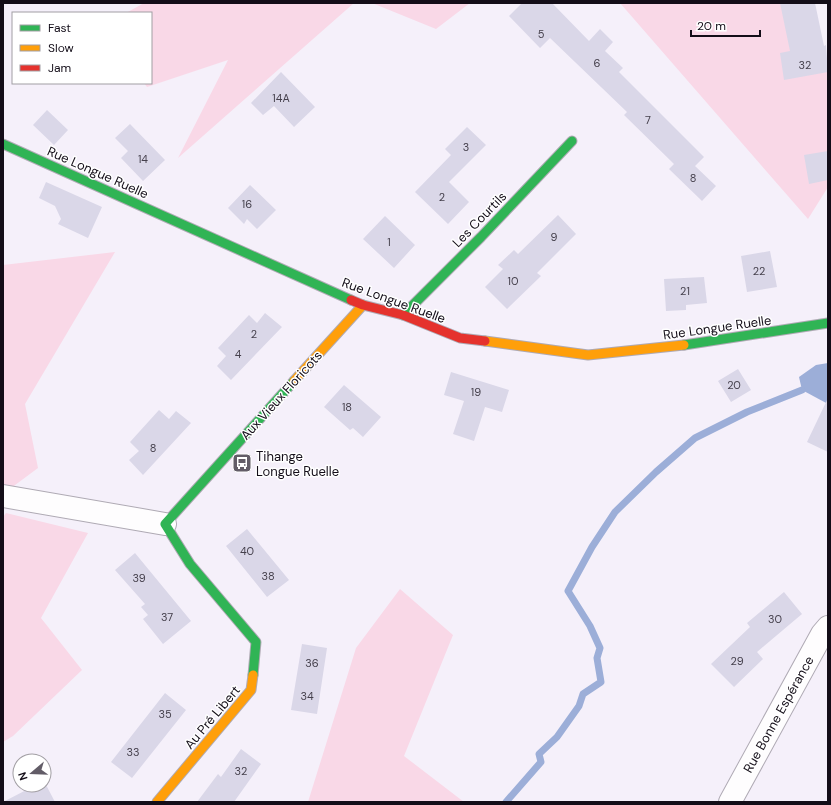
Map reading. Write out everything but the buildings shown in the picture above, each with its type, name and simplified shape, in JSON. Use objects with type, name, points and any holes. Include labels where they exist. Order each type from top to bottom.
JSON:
[{"type":"street","name":"Les Courtils","points":[[403,315],[481,237],[572,141]]},
{"type":"street","name":"Rue Longue Ruelle","points":[[3,144],[363,305],[403,315],[460,338],[588,354],[673,348],[828,323]]},
{"type":"street","name":"Aux Vieux Floricots","points":[[165,524],[363,305]]},
{"type":"street","points":[[3,496],[165,524]]},
{"type":"street","name":"Au Pré Libert","points":[[157,802],[251,690],[256,642],[190,564],[165,524]]},
{"type":"street","name":"Rue Bonne Espérance","points":[[730,802],[822,634],[828,628]]},
{"type":"shaded area","points":[[144,3],[354,3],[178,158],[228,60],[147,87],[145,84],[152,84],[152,12],[128,12]]},
{"type":"shaded area","points":[[372,3],[470,3],[436,29]]},
{"type":"shaded area","points":[[620,3],[782,3],[828,73],[828,187],[808,219]]},
{"type":"shaded area","points":[[115,252],[25,404],[38,468],[3,494],[3,265]]},
{"type":"shaded area","points":[[6,513],[88,533],[41,618],[82,670],[13,736],[3,742],[3,517]]},
{"type":"shaded area","points":[[400,589],[453,635],[404,756],[464,802],[308,802],[356,648]]},
{"type":"water","points":[[828,363],[828,404],[802,390],[799,377],[816,365]]},
{"type":"waterway","points":[[506,802],[541,762],[539,754],[557,737],[579,706],[583,694],[601,682],[597,658],[600,648],[590,626],[568,591],[592,547],[615,512],[656,472],[695,438],[747,412],[802,390]]},
{"type":"traffic: fast","points":[[403,315],[481,237],[572,141]]},
{"type":"traffic: fast","points":[[3,144],[351,300]]},
{"type":"traffic: fast","points":[[684,345],[828,323]]},
{"type":"traffic: fast","points":[[253,675],[256,642],[190,564],[165,524],[294,381]]},
{"type":"traffic: slow","points":[[294,381],[363,305]]},
{"type":"traffic: slow","points":[[485,341],[588,355],[684,345]]},
{"type":"traffic: slow","points":[[157,802],[251,690],[253,675]]},
{"type":"traffic: jam","points":[[351,300],[363,305],[403,315],[460,338],[485,341]]},
{"type":"place","name":"Tihange Longue Ruelle","points":[[242,463]]}]
